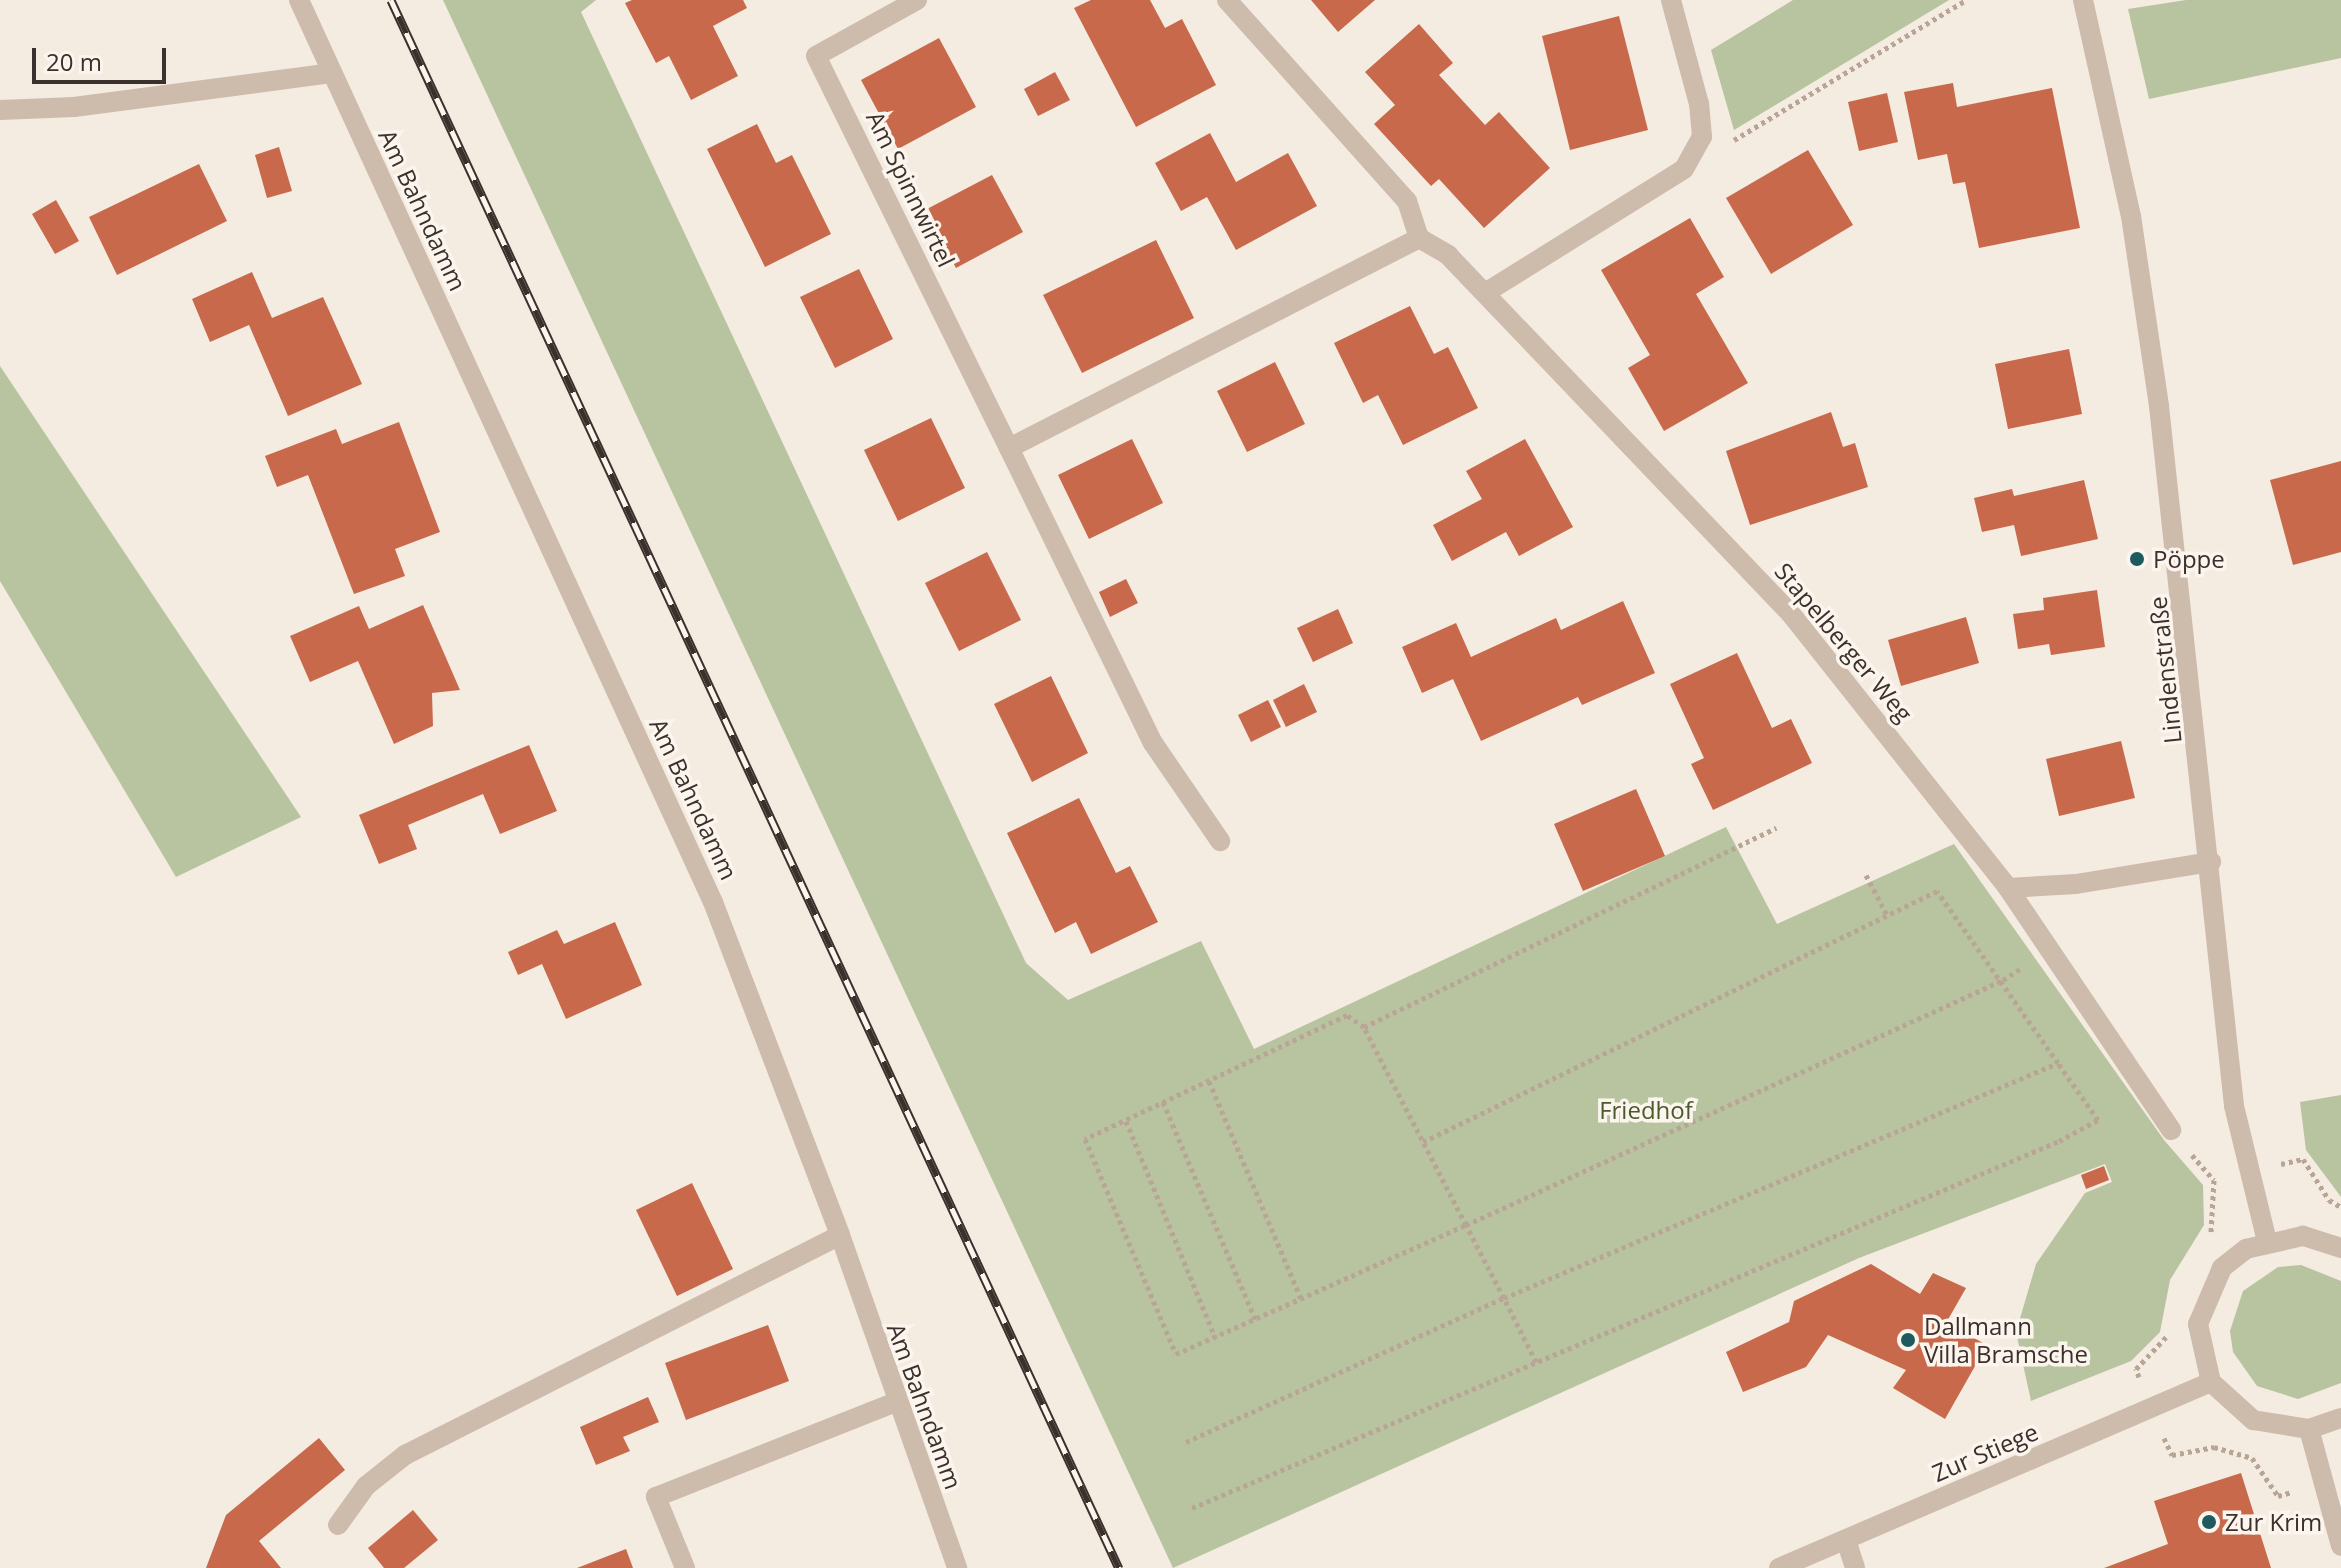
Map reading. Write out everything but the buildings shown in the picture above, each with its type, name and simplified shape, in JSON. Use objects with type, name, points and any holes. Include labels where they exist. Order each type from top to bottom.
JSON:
[{"type":"street","name":"Am Bahndamm","points":[[299,0],[713,902],[840,1235],[894,1403],[957,1568]]},
{"type":"street","name":"Am Spinnwirtel","points":[[917,0],[816,56],[1153,743],[1220,841]]},
{"type":"street","points":[[1009,448],[1419,238],[1407,201],[1227,0]]},
{"type":"street","points":[[1485,293],[1684,169],[1702,137],[1671,0]]},
{"type":"street","name":"Lindenstraße","points":[[2083,0],[2131,216],[2159,406],[2211,862],[2234,1106],[2267,1241]]},
{"type":"street","points":[[0,110],[74,107],[331,73]]},
{"type":"street","name":"Stapelberger Weg","points":[[1419,238],[1448,255],[1791,614],[2008,888],[2171,1130]]},
{"type":"street","points":[[2008,888],[2076,884],[2211,862]]},
{"type":"street","points":[[338,1525],[366,1486],[405,1455],[840,1235]]},
{"type":"street","points":[[2341,1248],[2303,1236],[2267,1241],[2222,1268],[2206,1294],[2199,1339],[2211,1382],[2253,1420],[2309,1429],[2341,1418]]},
{"type":"street","name":"Zur Stiege","points":[[1779,1568],[2211,1382]]},
{"type":"street","points":[[685,1568],[656,1497],[894,1403]]},
{"type":"street","points":[[2309,1429],[2341,1546]]},
{"type":"street","points":[[1846,1540],[1855,1568]]},
{"type":"path","points":[[1702,137],[1731,142],[1966,0]]},
{"type":"path","points":[[1364,1027],[1776,828]]},
{"type":"path","points":[[1866,875],[1887,915]]},
{"type":"path","points":[[1192,1508],[2098,1120],[2003,980],[1937,891],[1423,1142]]},
{"type":"path","points":[[1536,1362],[1504,1298],[1466,1225],[1423,1142],[1364,1027],[1347,1015],[1085,1139],[1176,1354],[1466,1225],[2003,980],[2049,947]]},
{"type":"path","points":[[1186,1442],[1504,1298],[2058,1063]]},
{"type":"path","points":[[1209,1081],[1301,1299]]},
{"type":"path","points":[[1163,1102],[1255,1319]]},
{"type":"path","points":[[1126,1121],[1215,1337]]},
{"type":"path","points":[[2303,1159],[2329,1200],[2341,1207]]},
{"type":"path","points":[[2172,1455],[2214,1447],[2252,1458],[2278,1496]]},
{"type":"green space","name":"Friedhof","points":[[443,0],[596,0],[581,12],[1026,963],[1068,1000],[1201,941],[1254,1049],[1726,827],[1777,924],[1954,844],[2164,1140],[2203,1185],[2204,1225],[2170,1280],[2160,1332],[2131,1361],[2031,1401],[2016,1332],[2036,1264],[2085,1193],[2112,1182],[2105,1164],[1859,1258],[1173,1568]]},
{"type":"green space","points":[[1793,0],[1949,0],[1734,130],[1711,50]]},
{"type":"green space","points":[[2186,0],[2341,0],[2341,58],[2149,99],[2128,9]]},
{"type":"green space","points":[[0,366],[301,817],[176,877],[0,581]]},
{"type":"green space","points":[[2341,1095],[2341,1197],[2306,1150],[2300,1102]]},
{"type":"green space","points":[[2301,1265],[2341,1281],[2341,1383],[2298,1399],[2257,1386],[2233,1352],[2230,1331],[2243,1291],[2278,1267]]},
{"type":"railway","points":[[391,0],[1119,1568]]},
{"type":"place","name":"Pöppe","points":[[2137,559]]},
{"type":"place","name":"Dallmann Villa Bramsche","points":[[1908,1340]]},
{"type":"place","name":"Zur Krim","points":[[2209,1522]]}]
